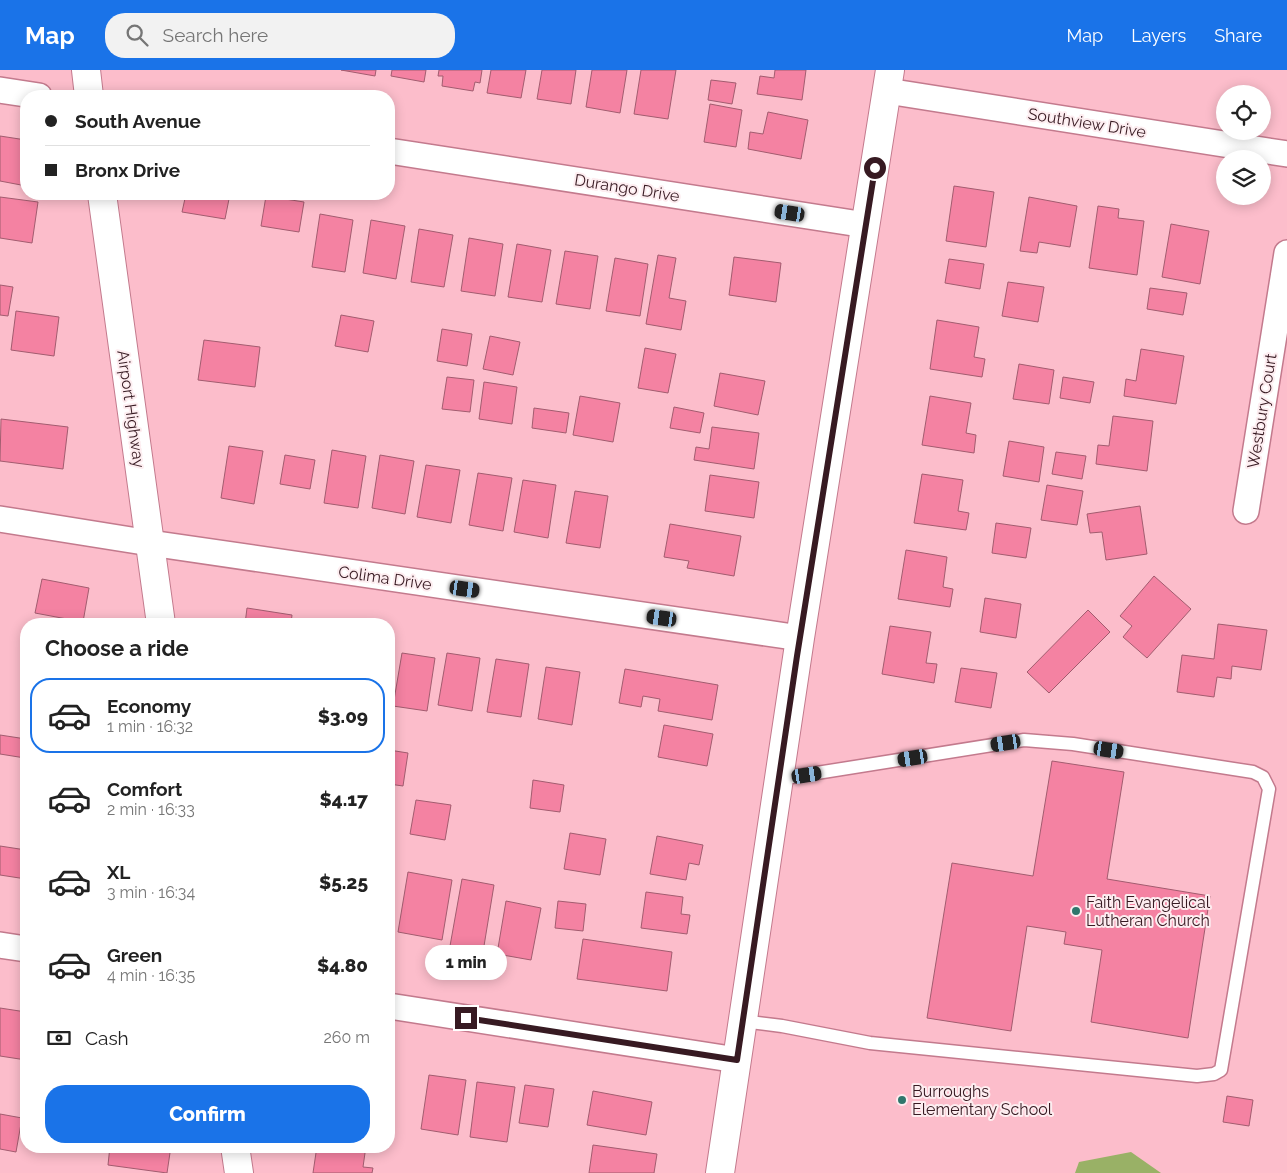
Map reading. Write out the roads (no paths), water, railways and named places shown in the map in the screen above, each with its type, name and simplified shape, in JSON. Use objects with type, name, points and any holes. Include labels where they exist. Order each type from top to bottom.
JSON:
[{"type":"street","points":[[86,70],[88,90]]},
{"type":"street","points":[[720,1173],[800,638],[889,81]]},
{"type":"street","name":"Southview Drive","points":[[889,81],[1287,154]]},
{"type":"street","points":[[0,90],[20,93]]},
{"type":"street","name":"Durango Drive","points":[[395,152],[866,225]]},
{"type":"street","name":"Airport Highway","points":[[103,200],[160,618]]},
{"type":"street","name":"Westbury Court","points":[[1246,511],[1287,253]]},
{"type":"street","name":"Colima Drive","points":[[0,520],[800,638]]},
{"type":"street","points":[[0,945],[20,948]]},
{"type":"street","points":[[395,1007],[737,1060]]},
{"type":"street","points":[[236,1153],[238,1173]]},
{"type":"lane","points":[[742,1021],[782,1026],[870,1043],[1197,1076],[1214,1074],[1221,1070],[1269,789],[1262,778],[1253,772],[1073,744],[1024,740],[779,779]]},
{"type":"place","name":"Faith Evangelical Lutheran Church","points":[[1076,911]]},
{"type":"place","name":"Burroughs Elementary School","points":[[902,1100]]}]
